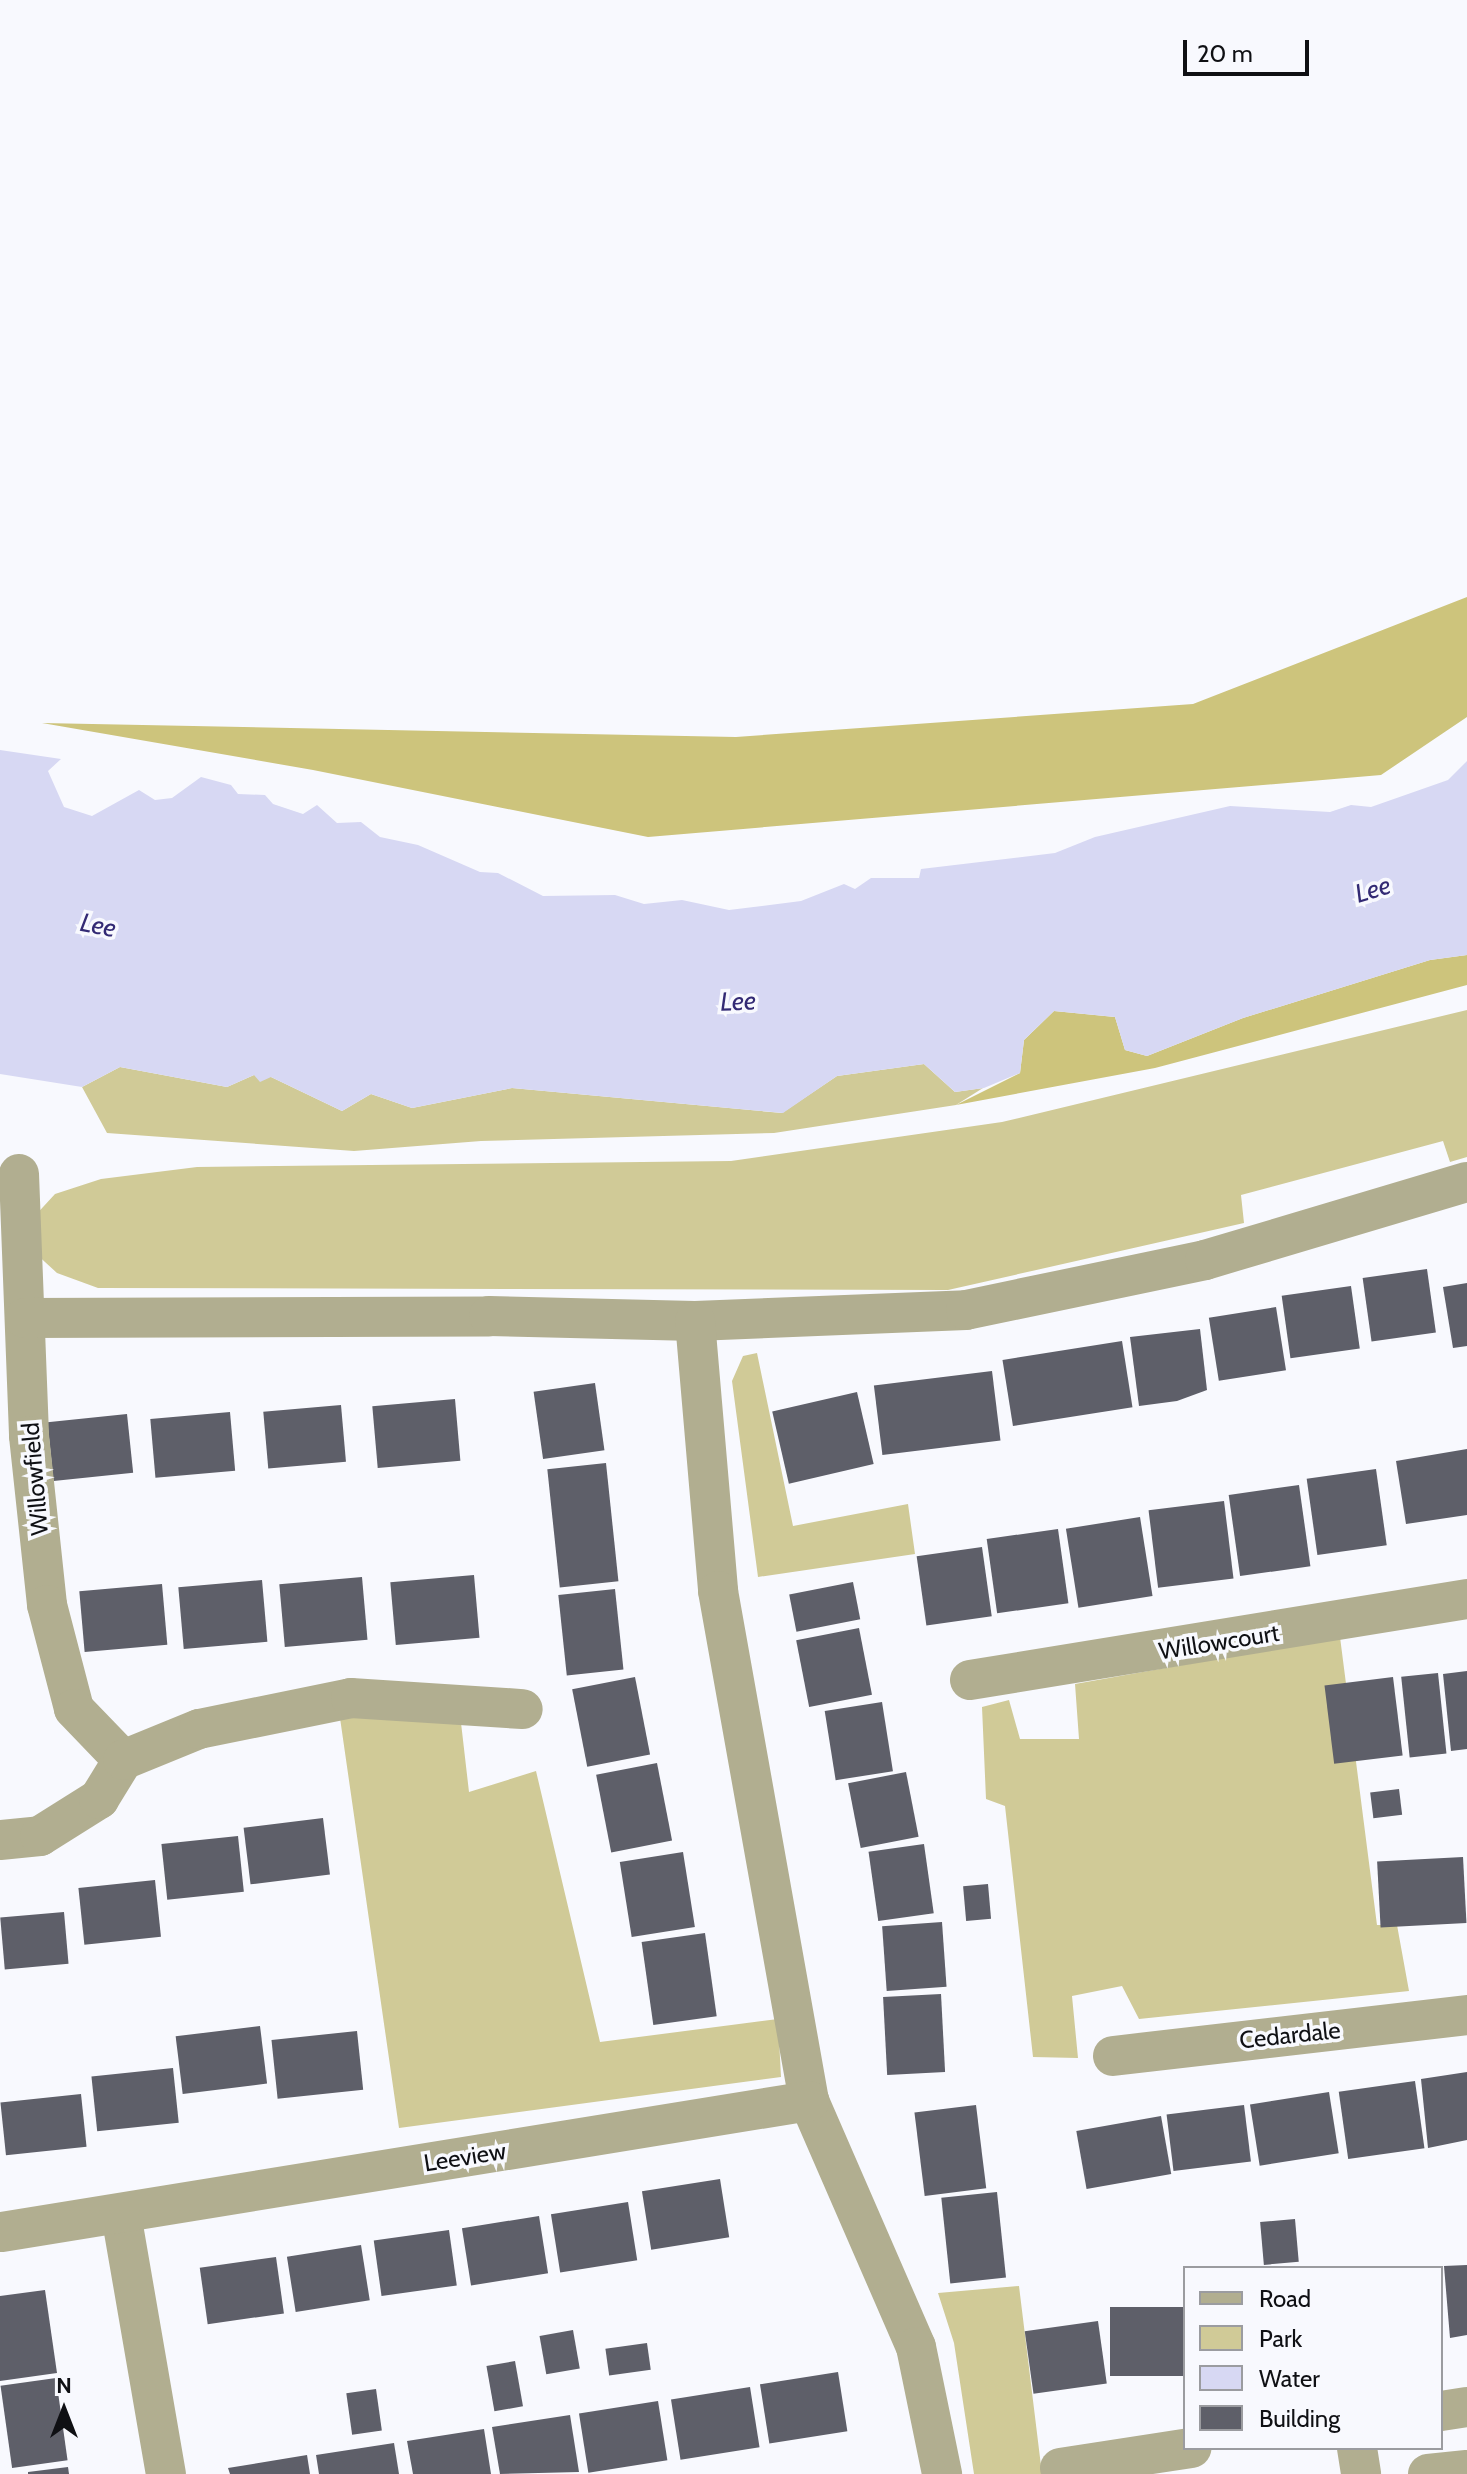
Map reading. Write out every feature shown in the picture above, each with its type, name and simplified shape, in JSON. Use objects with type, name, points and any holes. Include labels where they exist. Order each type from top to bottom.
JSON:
[{"type":"street","name":"Willowfield","points":[[19,1174],[29,1436],[47,1605],[74,1709],[123,1760]]},
{"type":"street","points":[[25,1318],[489,1316],[695,1321],[966,1310],[1205,1260],[1467,1182]]},
{"type":"street","points":[[695,1321],[718,1591],[809,2101],[916,2347],[942,2474]]},
{"type":"street","name":"Willowcourt","points":[[970,1680],[1467,1599]]},
{"type":"street","points":[[0,1840],[40,1836],[99,1799],[123,1760],[199,1729],[351,1698],[523,1709]]},
{"type":"street","name":"Cedardale","points":[[1113,2056],[1467,2015]]},
{"type":"street","name":"Leeview","points":[[2,2232],[809,2101]]},
{"type":"street","points":[[121,2214],[166,2474]]},
{"type":"street","points":[[1443,2411],[1467,2407]]},
{"type":"street","points":[[1060,2468],[1183,2449]]},
{"type":"street","points":[[1357,2450],[1361,2474]]},
{"type":"street","points":[[1428,2474],[1467,2470]]},
{"type":"green space","points":[[1467,1010],[1467,1157],[1450,1162],[1443,1141],[1241,1195],[1244,1223],[948,1290],[98,1288],[57,1273],[33,1251],[32,1219],[55,1194],[101,1179],[197,1167],[731,1161],[1002,1122]]},
{"type":"green space","points":[[924,1064],[955,1092],[983,1088],[956,1105],[774,1133],[481,1141],[354,1151],[107,1133],[82,1087],[120,1067],[227,1087],[254,1075],[271,1077],[342,1111],[371,1094],[412,1108],[512,1088],[782,1113],[837,1076]]},
{"type":"green space","points":[[757,1353],[793,1526],[908,1504],[915,1554],[758,1577],[732,1381],[743,1356]]},
{"type":"green space","points":[[1340,1637],[1377,1925],[1397,1925],[1409,1991],[1139,2019],[1122,1986],[1072,1996],[1078,2058],[1033,2057],[1005,1806],[986,1799],[982,1707],[1009,1700],[1020,1739],[1079,1739],[1075,1684]]},
{"type":"green space","points":[[460,1714],[469,1792],[536,1771],[600,2042],[778,2019],[781,2077],[399,2128],[340,1718]]},
{"type":"green space","points":[[1019,2286],[1042,2474],[974,2474],[954,2343],[938,2293]]},
{"type":"shaded area","points":[[1467,597],[1467,717],[1381,775],[648,837],[313,770],[42,723],[736,737],[1193,704]]},
{"type":"shaded area","points":[[1467,955],[1467,985],[1155,1068],[956,1105],[1020,1073],[1024,1040],[1054,1011],[1115,1017],[1125,1050],[1147,1056],[1243,1018],[1430,960]]},
{"type":"water","name":"Lee","points":[[0,750],[61,759],[48,771],[64,807],[92,816],[139,790],[155,800],[172,798],[201,777],[231,785],[238,794],[265,795],[273,804],[303,814],[317,805],[337,823],[361,822],[380,837],[418,845],[480,872],[498,873],[543,896],[615,895],[644,904],[682,900],[729,910],[801,901],[844,884],[855,889],[871,878],[919,878],[921,869],[1055,853],[1095,837],[1230,806],[1330,812],[1351,805],[1371,807],[1448,780],[1467,761],[1467,955],[1430,960],[1243,1018],[1147,1056],[1125,1050],[1115,1017],[1054,1011],[1024,1040],[1020,1073],[984,1088],[955,1092],[924,1064],[837,1076],[783,1113],[512,1088],[412,1108],[371,1094],[342,1111],[271,1077],[260,1082],[254,1075],[227,1087],[120,1067],[82,1087],[0,1074]]},
{"type":"building","points":[[1427,1269],[1436,1332],[1372,1341],[1363,1278]]},
{"type":"building","points":[[1467,1283],[1467,1346],[1453,1348],[1443,1287]]},
{"type":"building","points":[[1351,1286],[1360,1348],[1290,1358],[1282,1296]]},
{"type":"building","points":[[1276,1307],[1286,1370],[1219,1381],[1209,1318]]},
{"type":"building","points":[[1200,1329],[1207,1390],[1177,1401],[1139,1406],[1130,1337]]},
{"type":"building","points":[[1122,1341],[1132,1407],[1013,1426],[1002,1360]]},
{"type":"building","points":[[992,1371],[1001,1440],[882,1455],[874,1386]]},
{"type":"building","points":[[595,1383],[604,1450],[543,1459],[534,1392]]},
{"type":"building","points":[[857,1392],[874,1464],[789,1484],[772,1412]]},
{"type":"building","points":[[455,1399],[460,1461],[378,1468],[372,1406]]},
{"type":"building","points":[[341,1405],[346,1462],[268,1469],[263,1412]]},
{"type":"building","points":[[230,1412],[235,1471],[155,1478],[150,1419]]},
{"type":"building","points":[[127,1414],[133,1473],[54,1481],[47,1422]]},
{"type":"building","points":[[1467,1449],[1467,1515],[1406,1524],[1396,1461]]},
{"type":"building","points":[[606,1463],[618,1581],[560,1588],[547,1469]]},
{"type":"building","points":[[1376,1469],[1387,1545],[1317,1555],[1307,1479]]},
{"type":"building","points":[[1299,1485],[1310,1566],[1240,1576],[1229,1495]]},
{"type":"building","points":[[1224,1501],[1234,1578],[1158,1588],[1149,1510]]},
{"type":"building","points":[[1140,1517],[1153,1596],[1078,1608],[1066,1529]]},
{"type":"building","points":[[1058,1529],[1068,1603],[997,1613],[987,1539]]},
{"type":"building","points":[[982,1547],[992,1616],[926,1626],[917,1556]]},
{"type":"building","points":[[474,1575],[479,1638],[396,1645],[390,1582]]},
{"type":"building","points":[[362,1577],[367,1640],[285,1647],[279,1584]]},
{"type":"building","points":[[262,1580],[267,1642],[184,1649],[178,1587]]},
{"type":"building","points":[[853,1582],[860,1619],[796,1632],[789,1594]]},
{"type":"building","points":[[162,1584],[167,1645],[85,1652],[79,1591]]},
{"type":"building","points":[[615,1589],[623,1670],[567,1676],[558,1595]]},
{"type":"building","points":[[859,1628],[872,1695],[809,1707],[796,1640]]},
{"type":"building","points":[[1467,1671],[1467,1749],[1451,1751],[1443,1674]]},
{"type":"building","points":[[1438,1673],[1446,1754],[1410,1757],[1401,1677]]},
{"type":"building","points":[[635,1677],[650,1755],[587,1767],[572,1689]]},
{"type":"building","points":[[1393,1677],[1403,1755],[1334,1764],[1325,1685]]},
{"type":"building","points":[[882,1702],[893,1771],[836,1780],[825,1711]]},
{"type":"building","points":[[657,1763],[672,1841],[611,1852],[596,1775]]},
{"type":"building","points":[[906,1772],[919,1837],[861,1848],[848,1783]]},
{"type":"building","points":[[1399,1789],[1402,1815],[1373,1818],[1370,1793]]},
{"type":"building","points":[[323,1818],[330,1875],[251,1884],[244,1828]]},
{"type":"building","points":[[238,1836],[244,1892],[167,1900],[161,1844]]},
{"type":"building","points":[[924,1844],[934,1913],[878,1921],[869,1852]]},
{"type":"building","points":[[683,1852],[695,1927],[632,1937],[620,1862]]},
{"type":"building","points":[[1463,1857],[1466,1923],[1381,1927],[1377,1862]]},
{"type":"building","points":[[155,1880],[161,1937],[84,1945],[78,1888]]},
{"type":"building","points":[[988,1884],[991,1919],[966,1921],[963,1886]]},
{"type":"building","points":[[64,1912],[69,1964],[5,1969],[0,1918]]},
{"type":"building","points":[[942,1922],[947,1987],[887,1991],[882,1926]]},
{"type":"building","points":[[705,1933],[717,2016],[653,2025],[642,1942]]},
{"type":"building","points":[[941,1994],[945,2072],[887,2075],[883,1997]]},
{"type":"building","points":[[260,2026],[267,2084],[183,2094],[176,2036]]},
{"type":"building","points":[[357,2031],[363,2090],[278,2099],[271,2040]]},
{"type":"building","points":[[173,2068],[179,2123],[97,2131],[91,2077]]},
{"type":"building","points":[[1467,2072],[1467,2140],[1428,2148],[1421,2079]]},
{"type":"building","points":[[1415,2081],[1424,2148],[1348,2159],[1339,2092]]},
{"type":"building","points":[[1329,2092],[1339,2153],[1260,2166],[1250,2105]]},
{"type":"building","points":[[81,2094],[87,2147],[6,2155],[0,2102]]},
{"type":"building","points":[[976,2105],[986,2188],[925,2196],[914,2113]]},
{"type":"building","points":[[1244,2105],[1251,2162],[1174,2171],[1167,2115]]},
{"type":"building","points":[[1161,2116],[1171,2174],[1087,2189],[1076,2131]]},
{"type":"building","points":[[720,2179],[729,2237],[651,2250],[642,2191]]},
{"type":"building","points":[[997,2192],[1006,2278],[950,2283],[941,2198]]},
{"type":"building","points":[[628,2202],[637,2260],[560,2272],[551,2214]]},
{"type":"building","points":[[539,2216],[548,2273],[471,2285],[462,2228]]},
{"type":"building","points":[[1295,2219],[1299,2262],[1264,2265],[1260,2222]]},
{"type":"building","points":[[449,2230],[457,2285],[382,2296],[374,2241]]},
{"type":"building","points":[[361,2245],[370,2300],[296,2312],[287,2257]]},
{"type":"building","points":[[276,2257],[284,2313],[208,2324],[200,2268]]},
{"type":"building","points":[[1467,2265],[1467,2335],[1450,2338],[1444,2266]]},
{"type":"building","points":[[45,2290],[57,2373],[0,2381],[0,2296]]},
{"type":"building","points":[[1110,2307],[1183,2307],[1183,2376],[1110,2376]]},
{"type":"building","points":[[1098,2321],[1107,2383],[1033,2394],[1025,2331]]},
{"type":"building","points":[[573,2330],[580,2368],[546,2374],[540,2336]]},
{"type":"building","points":[[647,2343],[651,2370],[609,2376],[605,2349]]},
{"type":"building","points":[[515,2361],[523,2406],[494,2411],[486,2366]]},
{"type":"building","points":[[838,2372],[847,2431],[769,2444],[760,2384]]},
{"type":"building","points":[[56,2378],[68,2460],[12,2468],[1,2386]]},
{"type":"building","points":[[750,2387],[760,2447],[681,2460],[671,2400]]},
{"type":"building","points":[[376,2389],[382,2431],[352,2435],[346,2393]]},
{"type":"building","points":[[658,2401],[667,2460],[588,2473],[579,2414]]},
{"type":"building","points":[[570,2415],[579,2472],[500,2474],[492,2427]]},
{"type":"building","points":[[484,2429],[491,2474],[413,2474],[407,2441]]},
{"type":"building","points":[[394,2443],[399,2474],[319,2474],[316,2455]]},
{"type":"building","points":[[307,2455],[310,2474],[230,2474],[228,2468]]},
{"type":"building","points":[[68,2467],[69,2474],[28,2474],[28,2472]]}]
